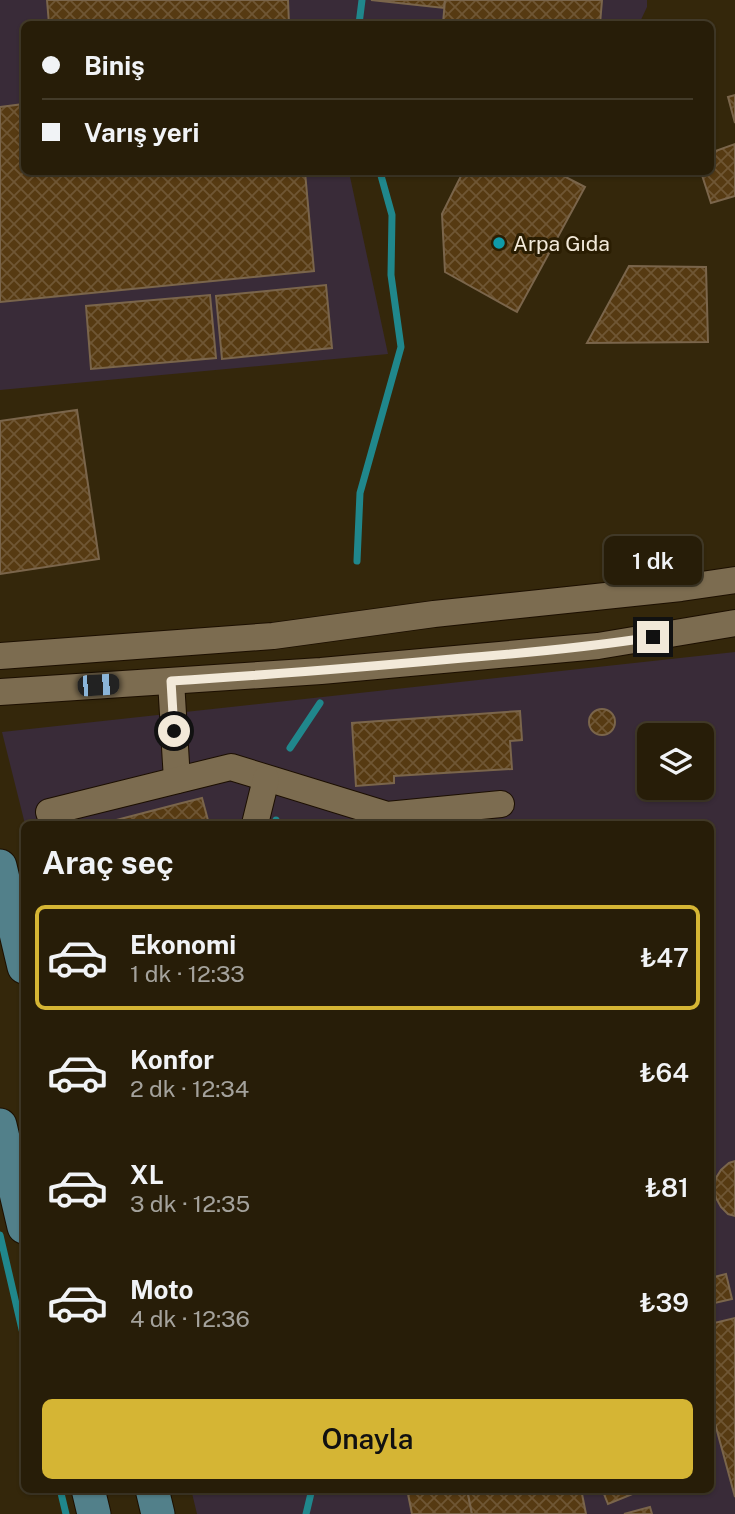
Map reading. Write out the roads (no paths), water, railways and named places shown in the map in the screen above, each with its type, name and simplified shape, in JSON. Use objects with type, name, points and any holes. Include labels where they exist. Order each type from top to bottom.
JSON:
[{"type":"main road","points":[[0,866],[21,954]]},
{"type":"main road","points":[[0,1125],[21,1214]]},
{"type":"main road","points":[[89,1493],[94,1514]]},
{"type":"main road","points":[[153,1493],[158,1514]]},
{"type":"street","points":[[0,656],[274,636],[434,614],[735,580]]},
{"type":"street","points":[[0,692],[321,671],[598,646],[735,624]]},
{"type":"street","points":[[171,681],[177,780]]},
{"type":"street","points":[[52,821],[50,812],[231,767],[387,814],[501,804]]},
{"type":"street","points":[[256,821],[266,779]]},
{"type":"waterway","points":[[359,21],[362,0]]},
{"type":"waterway","points":[[357,561],[360,493],[401,347],[391,275],[392,215],[381,175]]},
{"type":"waterway","points":[[290,748],[320,703]]},
{"type":"waterway","points":[[0,1235],[21,1325]]},
{"type":"waterway","points":[[61,1493],[66,1514]]},
{"type":"waterway","points":[[306,1514],[311,1493]]},
{"type":"place","name":"Arpa Gıda","points":[[499,243]]}]
